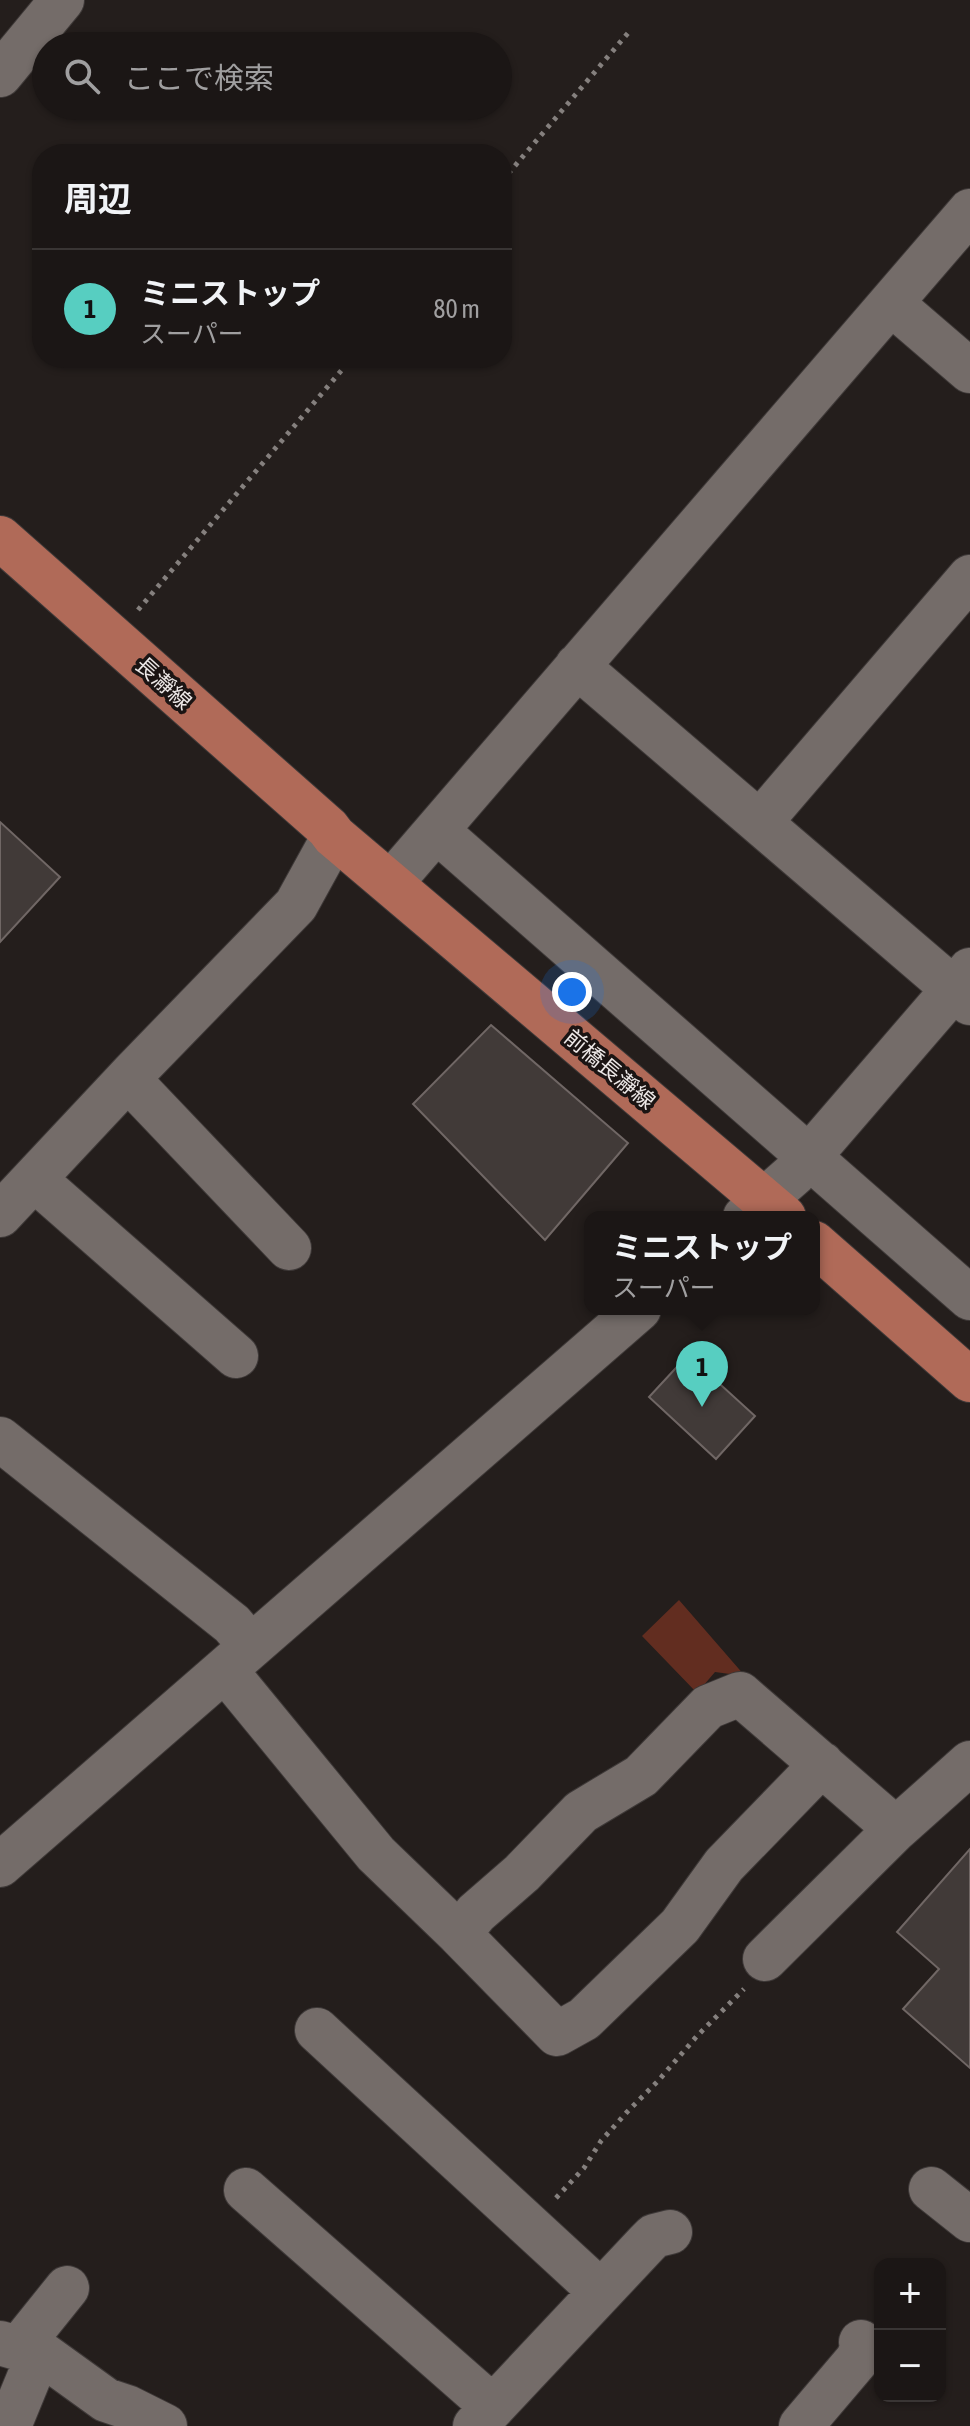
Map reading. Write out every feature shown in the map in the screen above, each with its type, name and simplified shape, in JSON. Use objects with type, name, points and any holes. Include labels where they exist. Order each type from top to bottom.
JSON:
[{"type":"main road","name":"長瀞線","points":[[0,538],[331,832]]},
{"type":"main road","name":"前橋長瀞線","points":[[331,832],[764,1211]]},
{"type":"main road","points":[[820,1248],[970,1380]]},
{"type":"street","points":[[36,32],[62,0]]},
{"type":"street","points":[[0,75],[32,36]]},
{"type":"street","points":[[391,883],[970,211]]},
{"type":"street","points":[[892,304],[970,371]]},
{"type":"street","points":[[761,821],[970,577]]},
{"type":"street","points":[[577,666],[965,987],[808,1157],[764,1211]]},
{"type":"street","points":[[437,831],[970,1298]]},
{"type":"street","points":[[0,1215],[296,905],[331,832]]},
{"type":"street","points":[[128,1079],[289,1248]]},
{"type":"street","points":[[34,1179],[236,1356]]},
{"type":"street","points":[[0,1865],[632,1315]]},
{"type":"street","points":[[0,1439],[232,1624],[238,1658],[376,1854],[557,2034],[584,2019],[680,1926],[724,1865],[822,1764]]},
{"type":"street","points":[[459,1934],[476,1913],[522,1873],[581,1812],[641,1776],[708,1707],[740,1694],[896,1829]]},
{"type":"street","points":[[765,1959],[896,1829],[970,1763]]},
{"type":"street","points":[[317,2030],[601,2292]]},
{"type":"street","points":[[931,2189],[970,2220]]},
{"type":"street","points":[[246,2190],[484,2416],[654,2236],[670,2232]]},
{"type":"street","points":[[9,2426],[20,2348],[67,2288]]},
{"type":"street","points":[[801,2426],[857,2360],[862,2349],[861,2342]]},
{"type":"street","points":[[20,2348],[58,2364],[106,2400],[165,2426]]},
{"type":"path","points":[[512,169],[628,33]]},
{"type":"path","points":[[114,638],[344,368]]},
{"type":"path","points":[[529,2226],[584,2168],[601,2141],[627,2112],[759,1974],[765,1959]]},
{"type":"shaded area","points":[[679,1600],[745,1676],[715,1672],[697,1693],[642,1636]]},
{"type":"building","points":[[0,822],[60,877],[0,942]]},
{"type":"building","points":[[491,1025],[628,1143],[545,1240],[413,1104]]},
{"type":"building","points":[[688,1355],[755,1416],[716,1459],[649,1397]]},
{"type":"building","points":[[970,1849],[970,2068],[903,2009],[939,1969],[897,1932]]},
{"type":"place","name":"ミニストップ","points":[[702,1407]]}]
